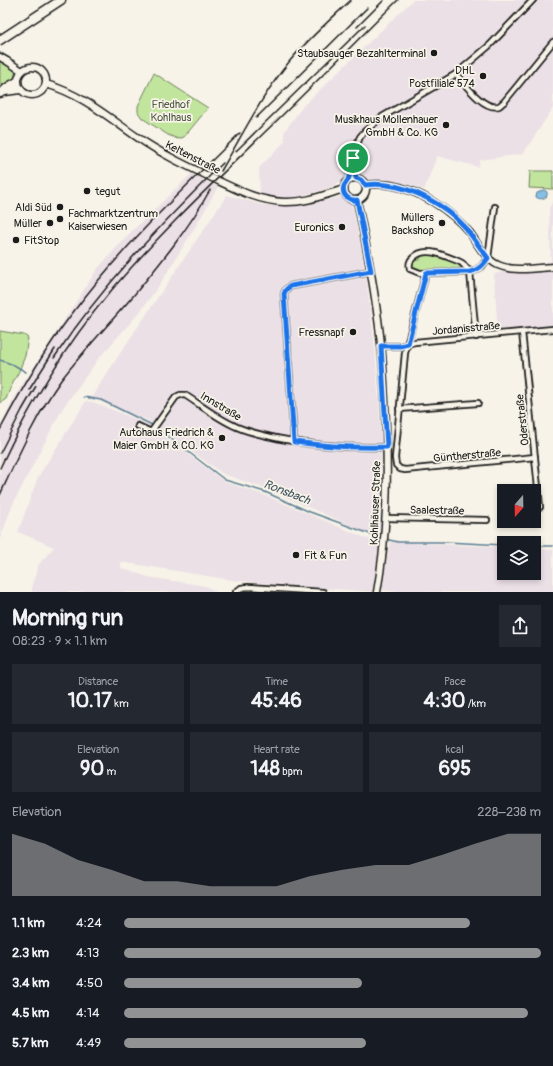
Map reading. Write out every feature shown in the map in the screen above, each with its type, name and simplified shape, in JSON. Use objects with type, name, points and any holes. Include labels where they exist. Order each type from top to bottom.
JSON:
[{"type":"highway","points":[[0,40],[61,0]]},
{"type":"highway","points":[[2,92],[19,85]]},
{"type":"main road","points":[[0,57],[22,71]]},
{"type":"main road","points":[[30,67],[38,68],[45,75],[46,84],[42,91],[34,95],[29,95],[24,93],[19,85],[19,74],[30,67]]},
{"type":"main road","name":"Keltenstraße","points":[[46,84],[60,88],[77,96],[169,157],[250,195],[275,201],[294,202],[304,201],[344,189]]},
{"type":"main road","points":[[356,178],[361,180],[365,185],[365,193],[362,198],[352,200],[345,194],[345,185],[349,180],[356,178]]},
{"type":"main road","points":[[365,185],[385,184],[420,194],[448,212],[458,221],[488,258],[498,264],[511,268],[553,267]]},
{"type":"main road","name":"Kohlhäuser Straße","points":[[357,200],[371,271],[381,346],[387,447],[385,539],[377,592]]},
{"type":"street","points":[[349,180],[351,162],[360,137],[365,131],[393,110],[456,74],[490,44],[532,0]]},
{"type":"street","points":[[456,74],[482,102],[488,105],[499,106],[504,102],[553,42]]},
{"type":"street","points":[[353,158],[356,178]]},
{"type":"street","points":[[476,337],[470,272],[462,263],[432,252],[418,253],[411,260],[410,267],[412,271],[420,273],[470,272],[476,270],[482,266],[488,258],[495,207]]},
{"type":"street","points":[[294,442],[284,292],[291,286],[371,271]]},
{"type":"street","points":[[426,273],[405,353],[400,409],[478,403]]},
{"type":"street","name":"Jordanisstraße","points":[[381,346],[400,346],[415,342],[553,329]]},
{"type":"street","name":"Oderstraße","points":[[522,332],[538,484]]},
{"type":"street","name":"Innstraße","points":[[138,426],[151,432],[176,397],[185,395],[225,421],[260,434],[294,442],[321,445],[370,448],[387,447]]},
{"type":"street","name":"Güntherstraße","points":[[400,409],[395,458],[396,465],[401,470],[535,457]]},
{"type":"street","name":"Saalestraße","points":[[386,518],[487,520]]},
{"type":"street","points":[[236,592],[241,588],[248,587],[323,592]]},
{"type":"shaded area","points":[[413,0],[553,0],[553,108],[523,154],[480,160],[478,167],[437,156],[424,190],[408,184],[388,180],[369,180],[363,178],[360,174],[346,174],[343,180],[329,188],[298,197],[283,198],[260,194],[259,168],[285,141],[284,132],[303,106]]},
{"type":"shaded area","points":[[191,174],[218,187],[160,284],[139,313],[99,358],[62,409],[12,506],[0,539],[0,426],[17,393],[98,268],[129,234]]},
{"type":"shaded area","points":[[227,195],[263,205],[300,206],[340,197],[346,200],[353,207],[364,261],[375,348],[381,433],[381,535],[368,533],[264,488],[223,474],[147,420],[91,398]]},
{"type":"shaded area","points":[[553,201],[553,331],[498,337],[494,274],[551,261],[549,208]]},
{"type":"shaded area","points":[[86,401],[93,402],[148,424],[225,482],[264,495],[368,539],[381,542],[373,592],[238,581],[121,562],[121,568],[148,577],[206,586],[216,592],[32,592],[32,584],[39,564],[54,547],[18,532],[38,477]]},
{"type":"shaded area","points":[[390,542],[497,547],[497,580],[541,580],[541,549],[553,550],[553,592],[399,592],[381,590]]},
{"type":"green space","points":[[0,60],[12,68],[16,75],[12,82],[0,89]]},
{"type":"green space","name":"Friedhof Kohlhaus","points":[[154,73],[208,108],[184,137],[178,139],[168,135],[142,118],[138,112],[138,106]]},
{"type":"green space","points":[[530,171],[553,171],[553,189],[529,188]]},
{"type":"green space","points":[[429,254],[459,264],[461,270],[418,271],[412,269],[412,262],[414,260],[420,260],[420,255]]},
{"type":"green space","points":[[0,331],[24,335],[28,338],[25,356],[19,371],[6,399],[0,403]]},
{"type":"water","points":[[544,190],[547,192],[546,197],[540,199],[536,197],[537,193]]},
{"type":"waterway","name":"Ronsbach","points":[[0,360],[14,365],[26,372]]},
{"type":"waterway","name":"Ronsbach","points":[[84,397],[101,400],[150,424],[225,480],[265,492],[310,512],[381,538]]},
{"type":"waterway","name":"Ronsbach","points":[[385,539],[398,542],[446,542],[497,545]]},
{"type":"waterway","name":"Ronsbach","points":[[541,546],[553,546]]},
{"type":"railway","points":[[221,171],[261,101],[279,75],[303,46],[351,0]]},
{"type":"railway","points":[[357,27],[384,0]]},
{"type":"railway","points":[[0,468],[23,421],[49,376],[78,333],[110,292],[147,250],[186,210],[398,0]]},
{"type":"railway","points":[[256,118],[367,8]]},
{"type":"railway","points":[[236,151],[365,25]]},
{"type":"railway","points":[[0,430],[42,357],[90,290],[152,221],[240,133]]},
{"type":"railway","points":[[54,358],[112,280],[155,232],[223,163]]},
{"type":"railway","points":[[0,495],[35,421],[52,393],[88,347],[165,257],[193,218],[210,190]]},
{"type":"railway","points":[[29,390],[55,349]]},
{"type":"railway","points":[[0,453],[36,386]]},
{"type":"place","name":"Staubsauger Bezahlterminal","points":[[434,53]]},
{"type":"place","name":"DHL Postfiliale 574","points":[[483,76]]},
{"type":"place","name":"Musikhaus Mollenhauer GmbH & Co. KG","points":[[446,125]]},
{"type":"place","name":"tegut","points":[[87,191]]},
{"type":"place","name":"Aldi Süd","points":[[60,207]]},
{"type":"place","name":"Fachmarktzentrum Kaiserwiesen","points":[[60,219]]},
{"type":"place","name":"Müller","points":[[50,223]]},
{"type":"place","name":"Müllers Backshop","points":[[442,223]]},
{"type":"place","name":"Euronics","points":[[342,227]]},
{"type":"place","name":"FitStop","points":[[16,240]]},
{"type":"place","name":"Fressnapf","points":[[353,332]]},
{"type":"place","name":"Autohaus Friedrich & Maier GmbH & C0. KG","points":[[222,438]]},
{"type":"place","name":"Fit & Fun","points":[[296,555]]},
{"type":"route","points":[[353,158],[356,178],[364,182],[365,185],[385,184],[407,189],[420,194],[448,212],[458,221],[488,258],[482,266],[470,272],[426,273],[408,344],[400,346],[381,346],[387,447],[370,448],[294,442],[284,292],[291,286],[371,271],[357,200],[355,201],[350,199],[344,192],[345,185],[349,180],[351,162],[353,158]]}]
